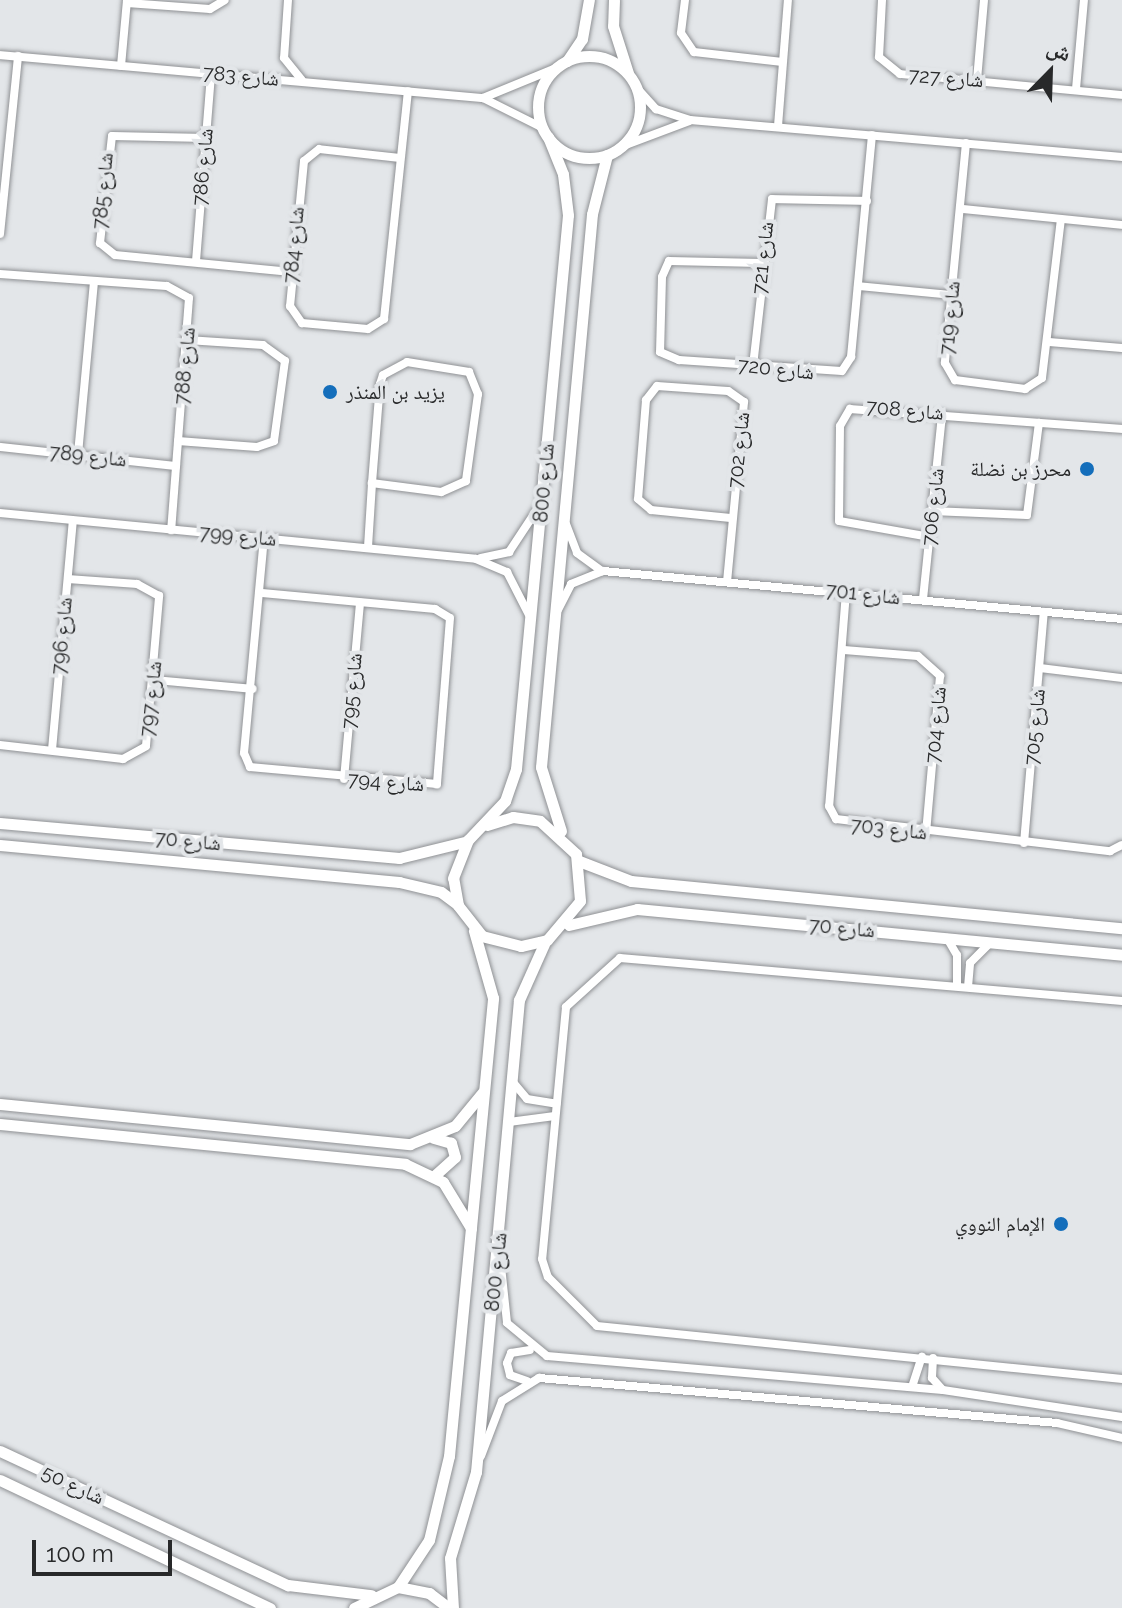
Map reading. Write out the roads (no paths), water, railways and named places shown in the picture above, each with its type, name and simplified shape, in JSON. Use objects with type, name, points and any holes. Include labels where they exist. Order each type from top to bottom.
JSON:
[{"type":"main road","points":[[589,0],[582,39],[540,96],[545,132],[574,156],[607,155],[623,146],[639,119],[633,82],[613,26],[614,0]]},
{"type":"main road","points":[[562,65],[601,58],[633,82]]},
{"type":"main road","name":"شارع 800","points":[[487,825],[513,783],[531,623],[568,215],[563,174],[545,132]]},
{"type":"main road","name":"شارع 800","points":[[563,835],[541,767],[592,214],[607,155]]},
{"type":"main road","points":[[527,818],[563,835],[579,861],[583,891],[565,927],[547,940],[508,946],[472,927],[458,905],[455,864],[468,840],[487,825],[527,818]]},
{"type":"main road","name":"شارع 70","points":[[0,823],[399,858],[433,856],[468,840]]},
{"type":"main road","name":"شارع 70","points":[[0,845],[399,882],[441,892],[458,905]]},
{"type":"main road","name":"شارع 70","points":[[579,861],[631,881],[1122,928]]},
{"type":"main road","name":"شارع 70","points":[[565,927],[610,910],[637,909],[1122,955]]},
{"type":"main road","name":"شارع 800","points":[[398,1587],[425,1549],[440,1502],[471,1228],[485,1088],[491,982],[472,927]]},
{"type":"main road","name":"شارع 800","points":[[451,1608],[450,1558],[476,1472],[522,981],[547,940]]},
{"type":"main road","points":[[0,1104],[410,1144],[434,1138],[461,1121],[485,1088]]},
{"type":"main road","points":[[0,1124],[394,1162],[434,1176],[471,1228]]},
{"type":"main road","points":[[434,1138],[455,1152],[448,1169],[434,1176]]},
{"type":"main road","name":"شارع 50","points":[[0,1451],[288,1585],[371,1595]]},
{"type":"main road","name":"شارع 50","points":[[0,1480],[270,1608]]},
{"type":"main road","points":[[354,1608],[371,1595],[398,1587],[429,1593],[451,1608]]},
{"type":"street","points":[[121,66],[127,2],[210,9],[225,0]]},
{"type":"street","points":[[288,0],[284,58],[306,82]]},
{"type":"street","points":[[685,0],[681,33],[694,52],[782,62]]},
{"type":"street","points":[[778,126],[788,0]]},
{"type":"street","name":"شارع 727","points":[[882,0],[885,66],[900,74],[1122,95]]},
{"type":"street","points":[[977,80],[984,0]]},
{"type":"street","points":[[1076,89],[1084,0]]},
{"type":"street","name":"شارع 783","points":[[0,55],[483,98],[545,132]]},
{"type":"street","points":[[0,234],[18,56]]},
{"type":"street","name":"شارع 783","points":[[483,98],[562,65]]},
{"type":"street","name":"شارع 786","points":[[196,261],[211,74]]},
{"type":"street","points":[[633,82],[656,109],[690,120],[1122,157]]},
{"type":"street","name":"شارع 784","points":[[400,158],[319,149],[308,155],[291,272],[291,310],[302,323],[380,324],[400,158],[408,91]]},
{"type":"street","points":[[0,118],[12,120]]},
{"type":"street","points":[[623,146],[690,120]]},
{"type":"street","name":"شارع 785","points":[[206,138],[124,130],[112,136],[99,237],[115,255],[291,272]]},
{"type":"street","name":"شارع 720","points":[[761,263],[669,261],[656,337],[667,357],[842,371],[851,357],[872,135]]},
{"type":"street","name":"شارع 719","points":[[966,143],[945,363],[960,383],[1032,388],[1042,378],[1049,342],[1061,219]]},
{"type":"street","name":"شارع 721","points":[[753,366],[768,206],[778,196],[867,201]]},
{"type":"street","points":[[962,209],[1122,225]]},
{"type":"street","name":"شارع 788","points":[[0,274],[184,293],[187,340],[171,530]]},
{"type":"street","points":[[78,454],[94,282]]},
{"type":"street","points":[[858,286],[952,295]]},
{"type":"street","points":[[178,441],[257,447],[274,441],[285,361],[263,345],[187,340]]},
{"type":"street","points":[[1049,342],[1122,348]]},
{"type":"street","points":[[368,547],[372,483],[380,384],[390,367],[407,362],[469,372],[478,394],[469,473],[460,488],[372,483]]},
{"type":"street","name":"شارع 702","points":[[727,582],[744,402],[728,391],[657,386],[646,400],[638,499],[651,510],[731,518]]},
{"type":"street","name":"شارع 708","points":[[930,537],[839,521],[840,426],[860,405],[1122,429]]},
{"type":"street","name":"شارع 706","points":[[923,599],[942,414]]},
{"type":"street","points":[[932,511],[1027,515],[1039,423]]},
{"type":"street","name":"شارع 789","points":[[0,447],[176,466]]},
{"type":"street","name":"شارع 799","points":[[476,559],[509,552],[542,500]]},
{"type":"street","name":"شارع 799","points":[[0,513],[476,559],[507,572],[531,623]]},
{"type":"street","points":[[563,513],[577,553],[603,571]]},
{"type":"street","name":"شارع 796","points":[[52,750],[73,521]]},
{"type":"street","name":"شارع 794","points":[[262,593],[435,609],[453,624],[442,766],[432,787],[250,767],[244,753],[262,593],[264,538]]},
{"type":"street","points":[[553,622],[571,584],[603,571]]},
{"type":"street","name":"شارع 701","points":[[603,571],[1122,617]]},
{"type":"street","name":"شارع 797","points":[[0,745],[123,759],[141,753],[155,680],[155,590],[68,579]]},
{"type":"street","name":"شارع 703","points":[[846,592],[831,812],[848,826],[1110,851],[1122,845]]},
{"type":"street","name":"شارع 795","points":[[344,779],[360,603]]},
{"type":"street","name":"شارع 705","points":[[1024,843],[1044,612]]},
{"type":"street","name":"شارع 704","points":[[844,650],[918,656],[940,676],[926,833]]},
{"type":"street","points":[[1040,668],[1122,678]]},
{"type":"street","points":[[155,680],[253,689]]},
{"type":"street","points":[[947,938],[957,955],[957,986]]},
{"type":"street","points":[[968,987],[970,963],[990,943]]},
{"type":"street","points":[[1121,1375],[588,1322],[542,1263],[568,1003],[624,956],[1122,1001]]},
{"type":"street","points":[[512,1081],[527,1099],[557,1104]]},
{"type":"street","points":[[509,1122],[555,1116]]},
{"type":"street","points":[[499,1238],[507,1323],[535,1350]]},
{"type":"street","points":[[1122,1417],[943,1390],[535,1350],[517,1350],[507,1363],[510,1375],[527,1381],[1057,1423],[1122,1438]]},
{"type":"street","points":[[912,1387],[922,1357]]},
{"type":"street","points":[[933,1358],[932,1378],[943,1390]]},
{"type":"street","points":[[476,1472],[495,1409],[527,1381]]},
{"type":"place","name":"يزيد بن المنذر","points":[[330,392]]},
{"type":"place","name":"محرز بن نضلة","points":[[1087,469]]},
{"type":"place","name":"الإمام النووي","points":[[1061,1224]]}]
